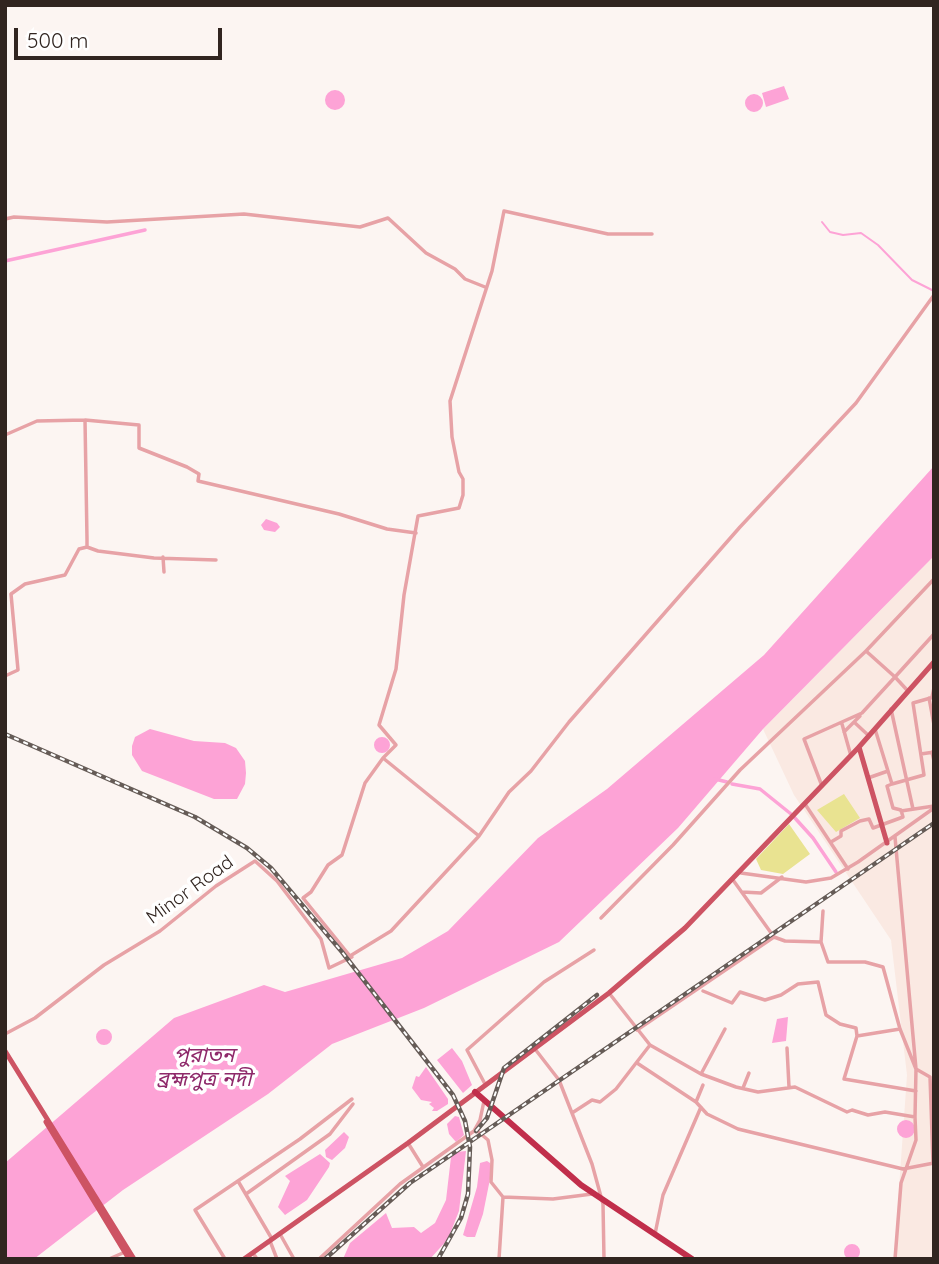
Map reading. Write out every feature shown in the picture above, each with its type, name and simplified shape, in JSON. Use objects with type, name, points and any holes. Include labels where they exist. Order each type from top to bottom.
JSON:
[{"type":"highway","points":[[475,1092],[597,1196],[692,1259]]},
{"type":"main road","points":[[244,1259],[535,1049],[609,993],[685,928],[741,873],[851,756],[934,662]]},
{"type":"main road","points":[[859,747],[887,843]]},
{"type":"main road","points":[[5,1051],[126,1251]]},
{"type":"main road","points":[[5,1057],[131,1259]]},
{"type":"street","points":[[652,234],[608,234],[504,211],[492,271],[485,287],[472,341],[457,375],[450,401],[452,437],[458,472],[463,480],[461,503],[459,508],[418,516],[404,595],[396,669],[379,728],[396,745],[365,783],[342,855],[328,865],[311,892],[303,898],[350,956],[391,931],[461,860],[509,792],[531,771],[569,722],[740,527],[856,403],[934,295]]},
{"type":"street","points":[[5,219],[14,217],[107,222],[244,214],[360,227],[388,218],[426,253],[455,269],[465,279],[485,287]]},
{"type":"street","points":[[5,435],[37,421],[85,420],[139,425],[139,448],[200,474],[198,481],[339,513],[387,529],[416,533]]},
{"type":"street","points":[[85,420],[87,547]]},
{"type":"street","points":[[5,676],[18,670],[11,594],[25,584],[65,575],[79,549],[87,547],[98,551],[216,560]]},
{"type":"street","points":[[163,557],[164,572]]},
{"type":"street","points":[[601,918],[673,845],[740,770],[866,650],[934,579]]},
{"type":"street","points":[[844,732],[933,636]]},
{"type":"street","points":[[866,650],[907,690]]},
{"type":"street","points":[[934,688],[934,725]]},
{"type":"street","points":[[932,697],[912,703],[924,775],[887,786],[893,808],[901,811],[934,807]]},
{"type":"street","points":[[891,708],[913,809]]},
{"type":"street","points":[[822,786],[804,739],[862,713]]},
{"type":"street","points":[[854,722],[868,735]]},
{"type":"street","points":[[842,723],[851,756]]},
{"type":"street","points":[[875,727],[892,784]]},
{"type":"street","points":[[921,754],[933,752],[934,761]]},
{"type":"street","points":[[383,758],[479,836]]},
{"type":"street","points":[[868,778],[888,771]]},
{"type":"street","points":[[805,804],[848,869]]},
{"type":"street","points":[[741,873],[811,882],[831,878],[887,843],[934,807]]},
{"type":"street","points":[[831,842],[841,836],[841,831],[860,821],[869,819],[873,828],[903,817],[901,811]]},
{"type":"street","points":[[895,836],[916,1069],[916,1140],[903,1169],[896,1259]]},
{"type":"street","name":"Minor Road","points":[[5,1034],[35,1018],[104,965],[160,931],[216,886],[255,861],[277,880],[321,939],[329,968],[357,953]]},
{"type":"street","points":[[742,892],[761,893],[782,877]]},
{"type":"street","points":[[733,880],[774,937],[785,941],[821,942]]},
{"type":"street","points":[[638,1063],[696,1102],[707,1114],[750,1133],[903,1169],[934,1163],[930,1077],[916,1069],[900,1029],[883,967],[865,962],[826,961],[821,942],[823,911]]},
{"type":"street","points":[[637,1030],[774,937]]},
{"type":"street","points":[[485,1084],[467,1050],[544,982],[594,950]]},
{"type":"street","points":[[703,991],[732,1003],[740,992],[765,1000],[781,995],[798,984],[818,982],[826,1015],[839,1024],[856,1028],[857,1036],[844,1079],[916,1091]]},
{"type":"street","points":[[609,993],[650,1045],[701,1074],[758,1092],[789,1087],[847,1112],[852,1110],[868,1115],[885,1112],[915,1117]]},
{"type":"street","points":[[701,1074],[725,1029]]},
{"type":"street","points":[[857,1036],[900,1029]]},
{"type":"street","points":[[572,1113],[592,1100],[600,1102],[616,1089],[650,1045]]},
{"type":"street","points":[[787,1048],[789,1087]]},
{"type":"street","points":[[535,1049],[559,1080],[592,1164],[605,1230],[604,1259]]},
{"type":"street","points":[[743,1088],[749,1073]]},
{"type":"street","points":[[696,1102],[703,1085]]},
{"type":"street","points":[[319,1259],[400,1184],[475,1129],[484,1110],[484,1099]]},
{"type":"street","points":[[225,1259],[195,1210],[353,1101],[328,1136],[246,1194]]},
{"type":"street","points":[[655,1234],[663,1195],[701,1107]]},
{"type":"street","points":[[475,1129],[488,1140],[492,1160],[491,1182],[503,1197],[499,1259]]},
{"type":"street","points":[[408,1143],[423,1167]]},
{"type":"street","points":[[238,1181],[271,1240],[277,1259]]},
{"type":"street","points":[[503,1197],[553,1199],[597,1196]]},
{"type":"street","points":[[280,1234],[294,1259]]},
{"type":"street","points":[[109,1259],[126,1251]]},
{"type":"street","points":[[253,1252],[257,1259]]},
{"type":"shaded area","points":[[934,556],[934,1259],[894,1259],[907,1075],[891,940],[794,795],[763,729]]},
{"type":"shaded area","points":[[844,794],[860,818],[836,832],[817,810]]},
{"type":"shaded area","points":[[789,824],[810,854],[783,874],[761,870],[756,859]]},
{"type":"water","points":[[784,86],[789,99],[766,107],[762,93]]},
{"type":"water","points":[[335,90],[342,93],[345,100],[342,107],[335,110],[328,107],[325,100],[328,93]]},
{"type":"water","points":[[754,94],[760,97],[763,103],[760,109],[754,112],[748,109],[745,103],[748,97]]},
{"type":"water","name":"পুরাতন ব্রহ্মপুত্র নদী","points":[[934,466],[934,556],[763,729],[678,828],[559,942],[424,1008],[332,1044],[268,1094],[123,1190],[34,1259],[5,1259],[5,1163],[174,1018],[264,985],[285,992],[402,958],[448,931],[538,838],[607,789],[764,655]]},
{"type":"water","points":[[266,519],[280,527],[275,532],[264,530],[261,525]]},
{"type":"water","points":[[150,729],[194,741],[225,743],[236,748],[245,761],[246,773],[245,784],[237,799],[214,799],[142,771],[132,755],[132,746],[135,737]]},
{"type":"water","points":[[379,737],[385,737],[390,745],[388,751],[379,753],[374,748],[374,742]]},
{"type":"water","points":[[788,1017],[786,1041],[772,1043],[777,1019]]},
{"type":"water","points":[[104,1029],[110,1031],[110,1043],[104,1045],[98,1043],[96,1037],[98,1031]]},
{"type":"water","points":[[452,1048],[462,1061],[472,1085],[463,1093],[437,1060]]},
{"type":"water","points":[[426,1067],[448,1099],[448,1104],[437,1111],[432,1111],[434,1108],[429,1104],[432,1102],[421,1100],[412,1088],[416,1076],[419,1077]]},
{"type":"water","points":[[455,1116],[459,1117],[464,1135],[456,1142],[449,1134],[447,1124]]},
{"type":"water","points":[[906,1120],[912,1123],[915,1129],[912,1135],[906,1138],[900,1135],[897,1129],[900,1123]]},
{"type":"water","points":[[344,1132],[349,1137],[345,1148],[332,1160],[326,1157],[325,1150]]},
{"type":"water","points":[[466,1151],[459,1211],[448,1239],[430,1259],[343,1259],[350,1243],[386,1213],[392,1228],[414,1227],[421,1233],[435,1223],[446,1200],[451,1157],[456,1152]]},
{"type":"water","points":[[320,1154],[330,1163],[329,1167],[307,1200],[285,1215],[278,1207],[290,1181],[285,1176]]},
{"type":"water","points":[[480,1163],[490,1163],[490,1179],[483,1214],[475,1237],[467,1237],[463,1235],[477,1187]]},
{"type":"water","points":[[852,1244],[860,1252],[852,1260],[844,1252]]},
{"type":"waterway","points":[[822,222],[830,232],[843,235],[861,233],[878,245],[912,280],[934,291]]},
{"type":"waterway","points":[[5,261],[145,230]]},
{"type":"waterway","points":[[715,779],[727,782]]},
{"type":"waterway","points":[[732,784],[760,789],[791,814]]},
{"type":"waterway","points":[[794,817],[813,838],[836,872]]},
{"type":"railway","points":[[5,734],[195,817],[247,848],[271,868],[342,952],[453,1095],[465,1121],[470,1147],[468,1194],[461,1218],[438,1259]]},
{"type":"railway","points":[[325,1259],[410,1183],[934,823]]},
{"type":"railway","points":[[476,1131],[487,1118],[504,1068],[597,995]]}]
